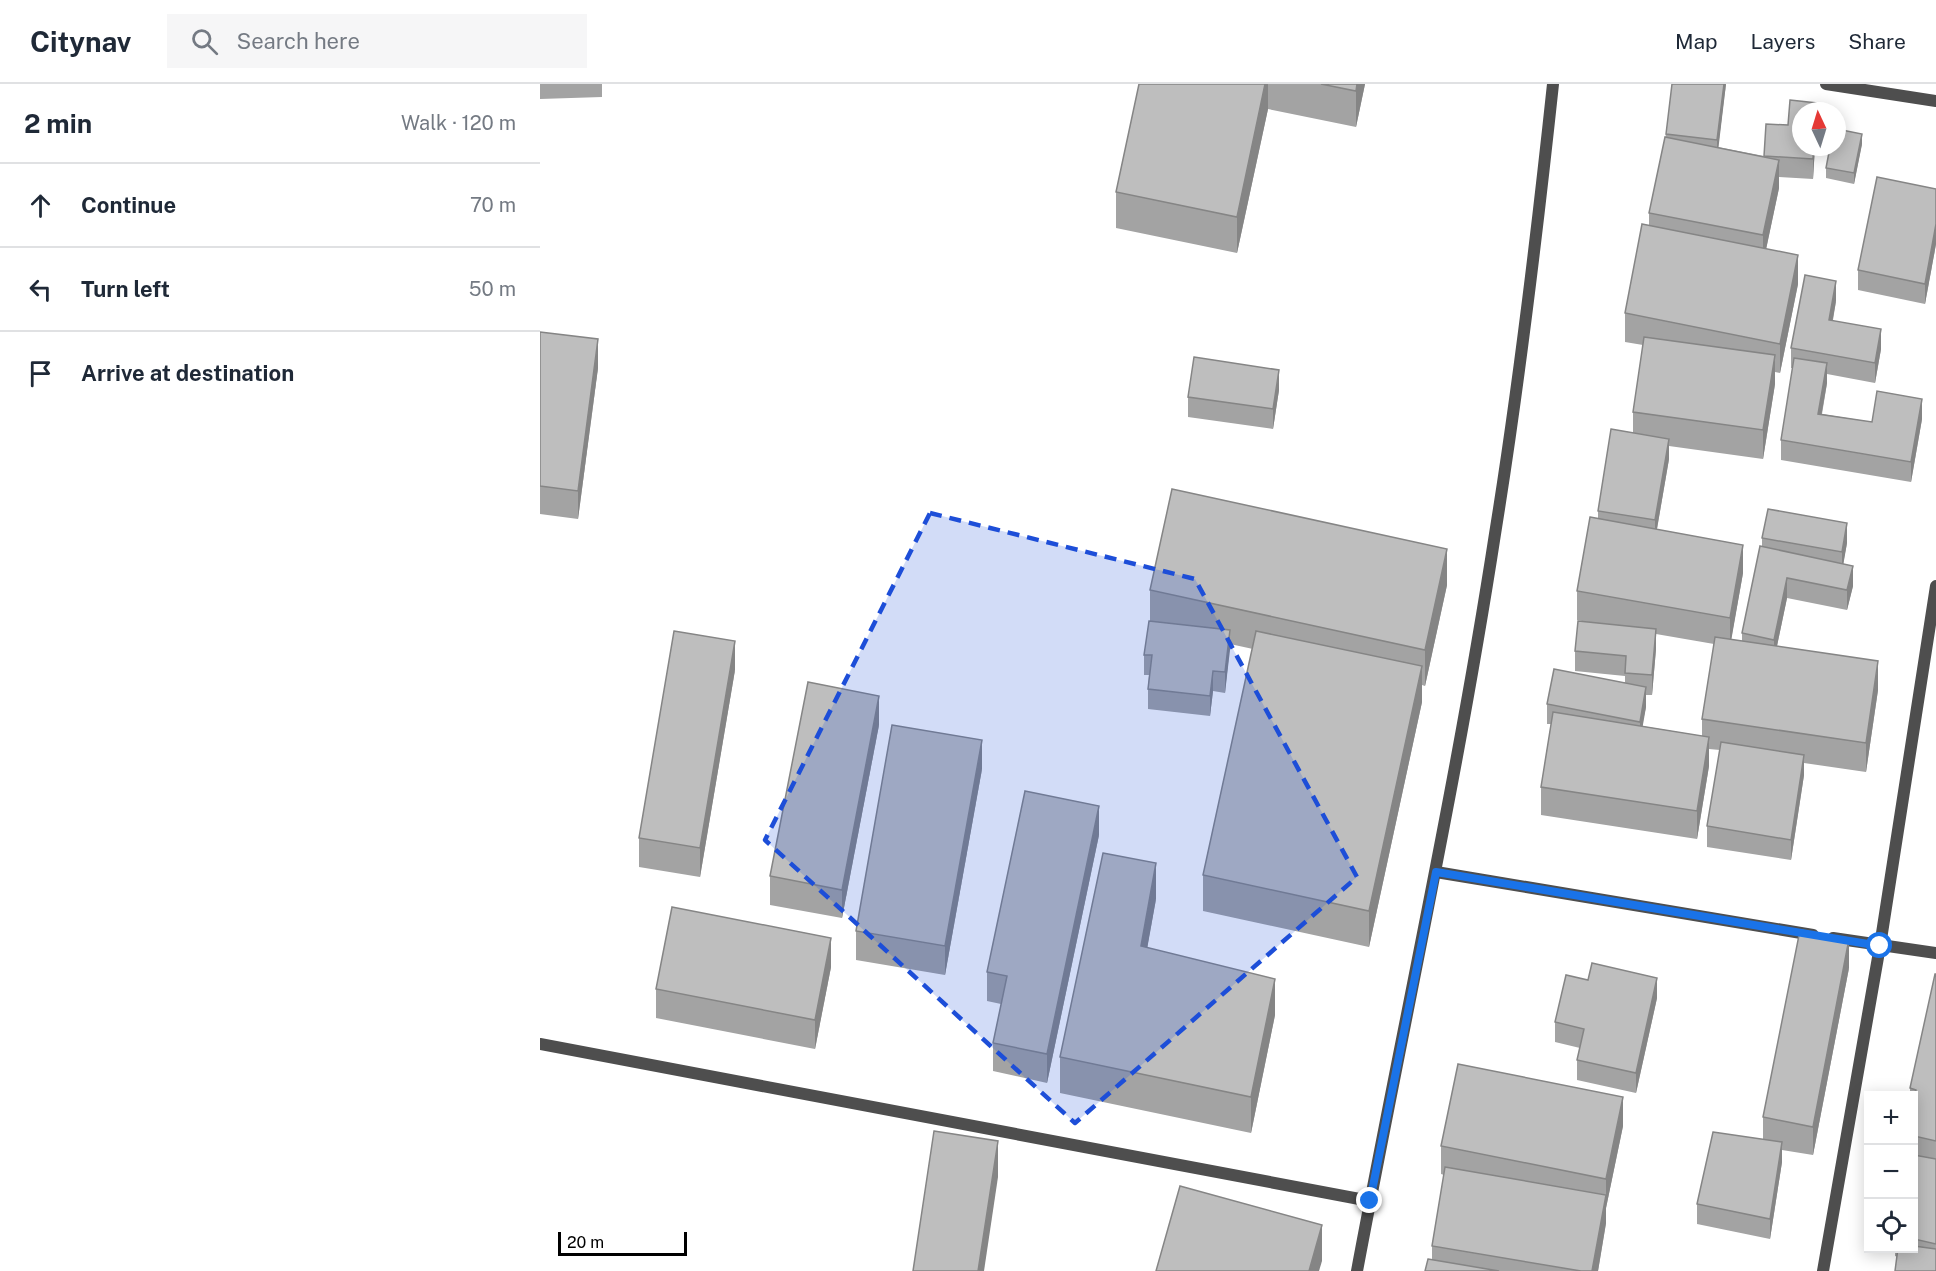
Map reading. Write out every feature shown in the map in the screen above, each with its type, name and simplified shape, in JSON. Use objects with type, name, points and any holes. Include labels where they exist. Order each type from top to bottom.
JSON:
[{"type":"street","points":[[1357,1271],[1436,872],[1495,534],[1538,221],[1553,84]]},
{"type":"street","points":[[1826,84],[1936,101]]},
{"type":"street","points":[[1823,1271],[1880,946],[1936,586]]},
{"type":"street","points":[[1436,872],[1880,946],[1936,953]]},
{"type":"street","points":[[540,1044],[1370,1201]]},
{"type":"highlighted area","points":[[930,513],[1195,579],[1357,877],[1075,1123],[765,840]]},
{"type":"building","points":[[1139,84],[1265,84],[1237,217],[1116,192]]},
{"type":"building","points":[[1321,84],[1357,84],[1356,91]]},
{"type":"building","points":[[1672,84],[1724,84],[1717,140],[1666,134]]},
{"type":"building","points":[[1790,100],[1808,102],[1792,102],[1792,156],[1813,156],[1813,159],[1764,156],[1766,124],[1788,125]]},
{"type":"building","points":[[1846,131],[1862,134],[1854,173],[1826,168],[1828,156],[1846,156]]},
{"type":"building","points":[[1665,137],[1779,160],[1763,235],[1649,213]]},
{"type":"building","points":[[1877,177],[1936,189],[1936,224],[1925,284],[1858,270]]},
{"type":"building","points":[[1642,224],[1798,255],[1780,344],[1625,313]]},
{"type":"building","points":[[1805,275],[1836,281],[1829,320],[1881,329],[1875,363],[1791,348]]},
{"type":"building","points":[[540,332],[598,339],[578,491],[540,486]]},
{"type":"building","points":[[1644,337],[1775,355],[1763,430],[1633,412]]},
{"type":"building","points":[[1194,357],[1279,370],[1273,409],[1188,397]]},
{"type":"building","points":[[1794,358],[1827,363],[1818,414],[1872,422],[1877,391],[1922,399],[1911,462],[1781,440]]},
{"type":"building","points":[[1611,429],[1669,439],[1655,520],[1598,511]]},
{"type":"building","points":[[1172,489],[1447,549],[1425,650],[1150,590]]},
{"type":"building","points":[[1768,509],[1847,523],[1842,552],[1762,538]]},
{"type":"building","points":[[1590,517],[1743,545],[1730,618],[1577,591]]},
{"type":"building","points":[[1760,546],[1853,566],[1847,590],[1787,578],[1774,640],[1742,633]]},
{"type":"building","points":[[1149,621],[1230,630],[1225,672],[1213,671],[1210,696],[1148,689],[1152,655],[1144,655]]},
{"type":"building","points":[[1578,621],[1656,629],[1652,675],[1625,673],[1626,656],[1575,651]]},
{"type":"building","points":[[674,631],[735,641],[700,848],[639,838]]},
{"type":"building","points":[[1256,631],[1422,666],[1369,911],[1203,875]]},
{"type":"building","points":[[1715,637],[1878,661],[1866,743],[1702,719]]},
{"type":"building","points":[[1554,669],[1646,687],[1640,722],[1547,704]]},
{"type":"building","points":[[808,682],[879,696],[842,890],[770,876]]},
{"type":"building","points":[[1553,712],[1709,737],[1697,811],[1541,787]]},
{"type":"building","points":[[892,725],[982,740],[945,946],[856,931]]},
{"type":"building","points":[[1721,742],[1804,755],[1791,840],[1707,826]]},
{"type":"building","points":[[1025,791],[1099,806],[1047,1054],[993,1043],[1007,976],[987,972]]},
{"type":"building","points":[[1103,853],[1156,863],[1141,946],[1275,979],[1251,1097],[1060,1057]]},
{"type":"building","points":[[672,907],[831,938],[815,1020],[656,989]]},
{"type":"building","points":[[1800,930],[1849,939],[1813,1127],[1763,1117]]},
{"type":"building","points":[[1592,963],[1657,978],[1636,1073],[1577,1060],[1584,1029],[1555,1022],[1566,975],[1588,980]]},
{"type":"building","points":[[1936,974],[1936,1141],[1918,1137],[1918,1091],[1910,1088]]},
{"type":"building","points":[[1458,1064],[1623,1097],[1606,1179],[1441,1146]]},
{"type":"building","points":[[934,1131],[998,1141],[978,1271],[913,1271]]},
{"type":"building","points":[[1713,1132],[1782,1142],[1770,1219],[1697,1204]]},
{"type":"building","points":[[1918,1156],[1936,1159],[1936,1244],[1918,1240]]},
{"type":"building","points":[[1445,1167],[1606,1195],[1592,1271],[1432,1246]]},
{"type":"building","points":[[1180,1186],[1322,1225],[1309,1271],[1156,1271]]},
{"type":"building","points":[[1918,1247],[1936,1249],[1936,1271],[1895,1271],[1897,1253],[1918,1253]]},
{"type":"building","points":[[1428,1259],[1499,1271],[1425,1271]]},
{"type":"route","points":[[1370,1201],[1436,872],[1880,946]]}]
